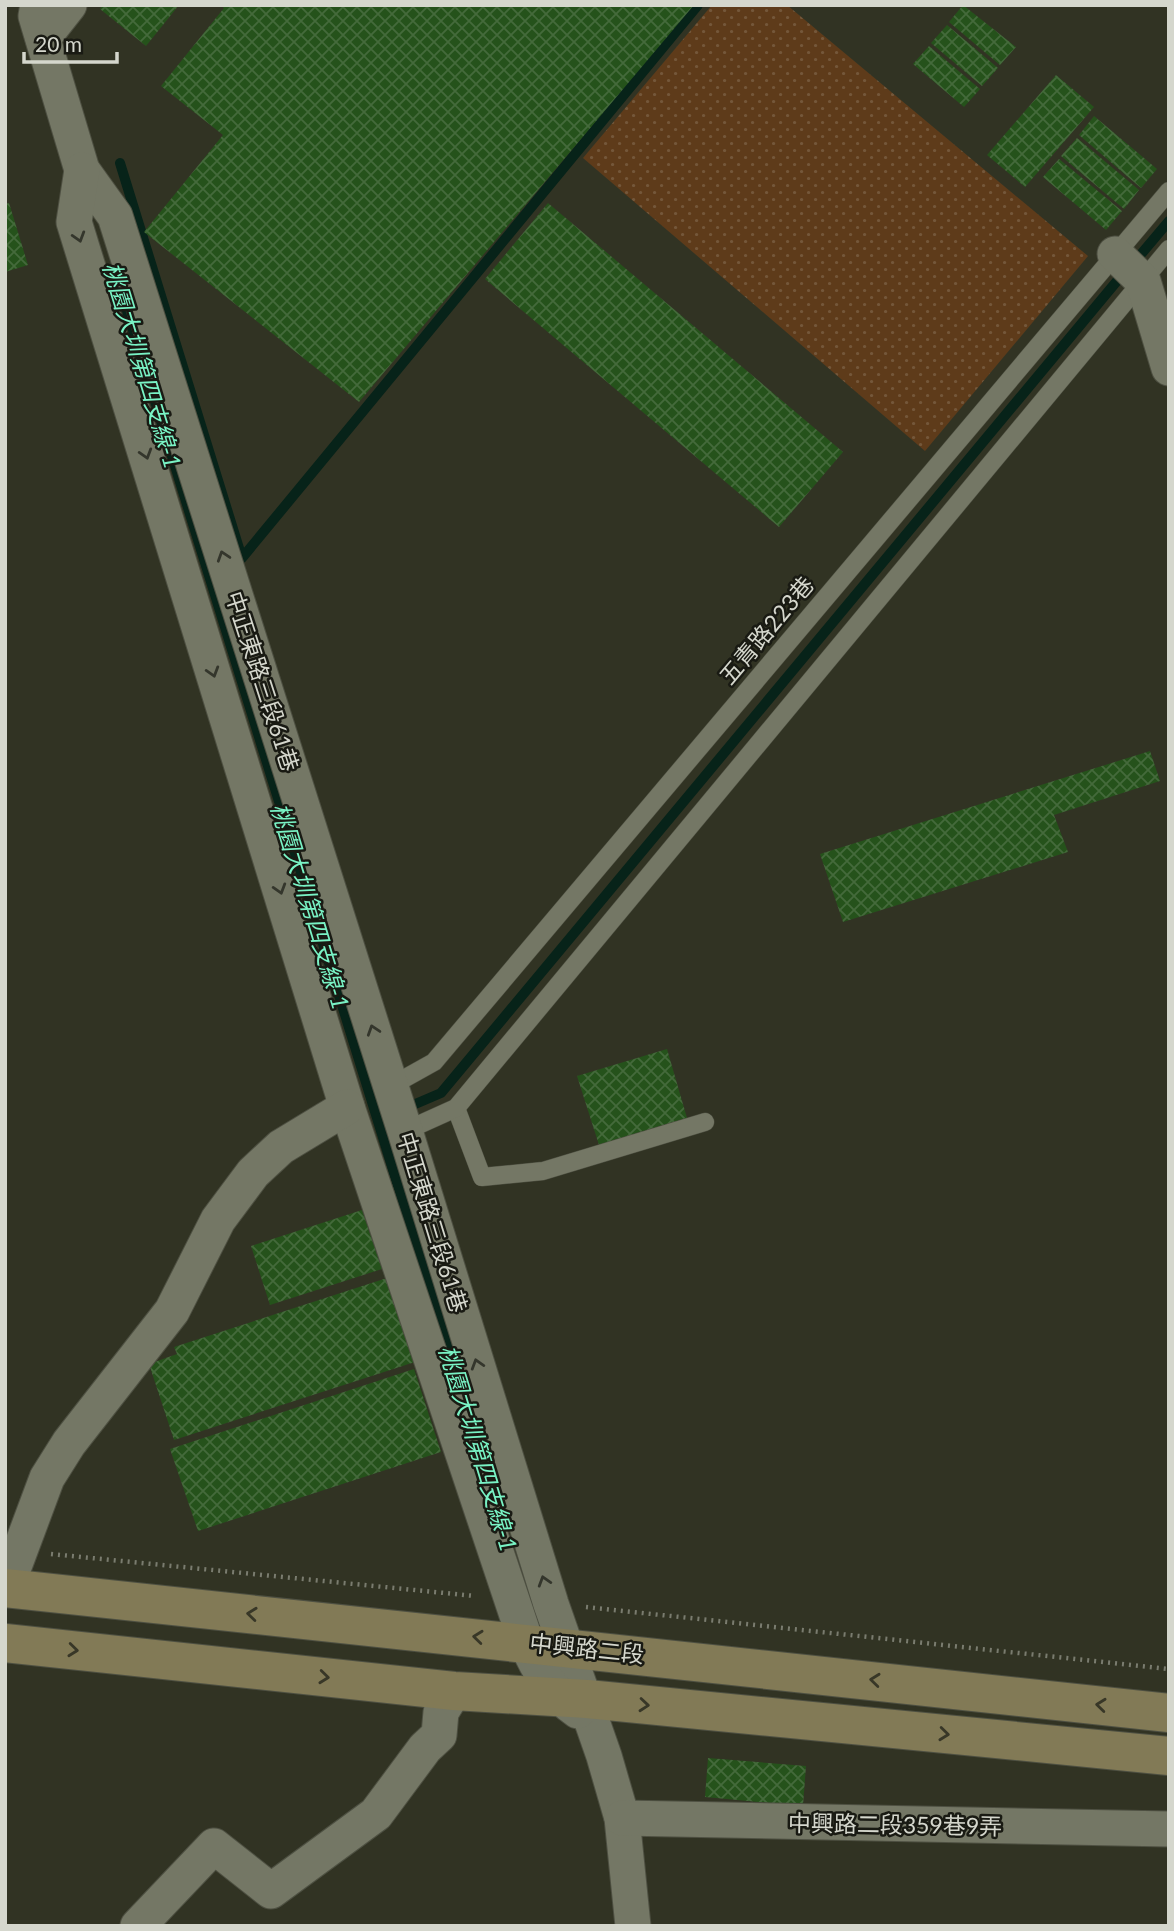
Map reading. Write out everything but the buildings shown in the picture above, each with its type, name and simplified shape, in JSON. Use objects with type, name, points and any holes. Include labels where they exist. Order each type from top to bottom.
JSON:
[{"type":"street","points":[[34,16],[69,5]]},
{"type":"street","name":"中正東路三段61巷","points":[[34,16],[82,170],[115,216],[405,1130],[565,1646],[580,1707]]},
{"type":"street","points":[[82,170],[74,222],[347,1107],[526,1642],[546,1682],[580,1707],[622,1818],[633,1926]]},
{"type":"street","points":[[1115,254],[1143,281],[1169,368]]},
{"type":"street","points":[[6,1589],[47,1478],[69,1443],[172,1311],[218,1220],[253,1173],[281,1147],[347,1107]]},
{"type":"street","name":"中興路二段","points":[[6,1589],[565,1646],[1169,1713]]},
{"type":"street","points":[[5,1643],[580,1707],[1169,1756]]},
{"type":"street","points":[[138,1926],[214,1846],[271,1891],[376,1814],[425,1748],[439,1735],[440,1712],[454,1691]]},
{"type":"street","name":"中興路二段359巷9弄","points":[[622,1818],[1169,1829]]},
{"type":"lane","name":"五青路223巷","points":[[391,1086],[434,1062],[1169,191]]},
{"type":"lane","points":[[405,1130],[456,1108],[1169,249]]},
{"type":"lane","points":[[456,1108],[482,1177],[543,1171],[705,1122]]},
{"type":"path","points":[[20,1551],[475,1596]]},
{"type":"path","points":[[578,1606],[1169,1669]]},
{"type":"shaded area","points":[[712,5],[787,5],[1088,256],[925,451],[583,158]]},
{"type":"waterway","points":[[120,163],[242,558],[698,5]]},
{"type":"waterway","points":[[1142,253],[1169,221]]},
{"type":"waterway","points":[[413,1105],[441,1093],[1122,275]]},
{"type":"waterway","name":"桃園大圳第四支線-1","points":[[120,288],[482,1457]]}]
